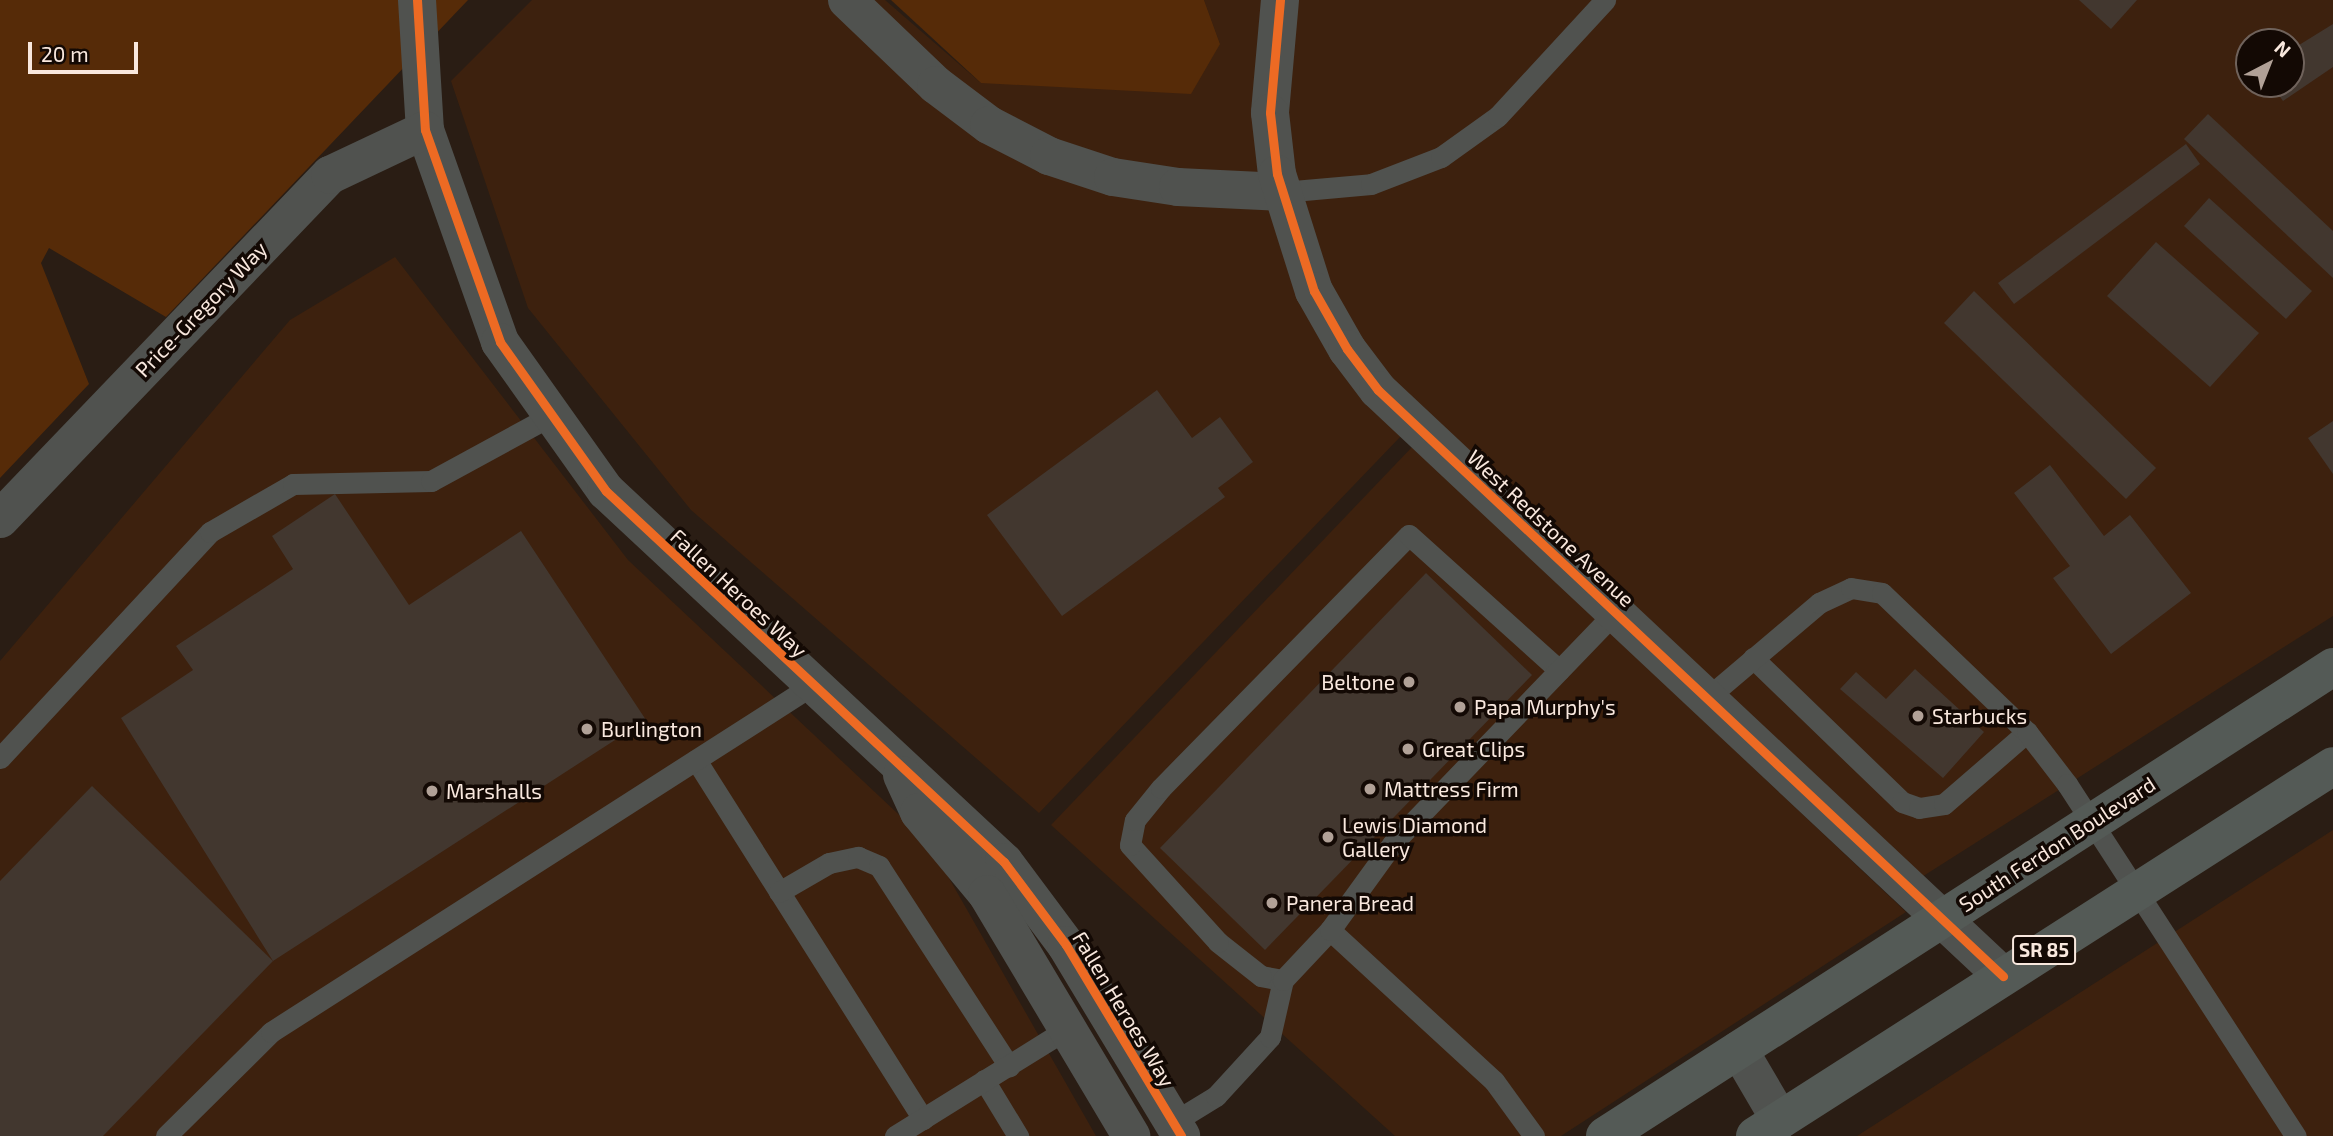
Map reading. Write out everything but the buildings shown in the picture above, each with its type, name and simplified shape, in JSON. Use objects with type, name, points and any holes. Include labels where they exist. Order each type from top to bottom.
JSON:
[{"type":"main road","name":"South Ferdon Boulevard","points":[[1605,1136],[2333,667]]},
{"type":"main road","name":"SR 85","points":[[1775,1131],[2003,976],[2333,766]]},
{"type":"street","name":"Fallen Heroes Way","points":[[417,0],[425,130],[500,342],[606,491],[900,770],[940,796],[1004,862],[1066,945],[1176,1129]]},
{"type":"street","points":[[847,0],[936,85],[989,125],[1049,156],[1113,177],[1178,187],[1282,192]]},
{"type":"street","name":"West Redstone Avenue","points":[[1280,0],[1270,113],[1282,192],[1314,291],[1378,390],[2003,976]]},
{"type":"street","name":"Price-Gregory Way","points":[[0,519],[330,174],[425,130]]},
{"type":"street","name":"Fallen Heroes Way","points":[[900,770],[919,812],[987,894],[1131,1136]]},
{"type":"street","points":[[1739,1050],[1775,1131]]},
{"type":"lane","points":[[1282,192],[1371,184],[1441,157],[1498,116],[1605,0]]},
{"type":"lane","points":[[0,758],[209,532],[293,484],[431,481],[552,415]]},
{"type":"lane","points":[[1283,980],[1261,976],[1218,942],[1130,845],[1135,820],[1161,788],[1257,696],[1409,535],[1559,670]]},
{"type":"lane","points":[[1707,698],[1819,603],[1851,588],[1882,593],[2027,732],[2094,820],[2296,1136]]},
{"type":"lane","points":[[1176,1129],[1216,1096],[1270,1037],[1283,980],[1330,930],[1392,843],[1615,612]]},
{"type":"lane","points":[[1753,658],[1902,802],[1919,808],[1944,804],[2027,732]]},
{"type":"lane","points":[[166,1136],[271,1032],[811,685]]},
{"type":"lane","points":[[696,760],[923,1119]]},
{"type":"lane","points":[[779,892],[829,863],[858,857],[879,866],[1009,1066]]},
{"type":"lane","points":[[1330,930],[1494,1081],[1534,1136]]},
{"type":"lane","points":[[895,1136],[1067,1029]]},
{"type":"lane","points":[[984,1080],[1018,1136]]},
{"type":"shaded area","points":[[0,0],[468,0],[166,317],[49,248],[41,263],[89,384],[0,478]]},
{"type":"shaded area","points":[[532,0],[885,0],[981,83],[1050,82],[1220,44],[1204,0],[2333,0],[2333,616],[1906,887],[1402,435],[1039,813],[691,510],[528,308],[451,81]]},
{"type":"shaded area","points":[[891,0],[1204,0],[1220,44],[1191,94],[981,83]]},
{"type":"shaded area","points":[[395,257],[628,560],[929,843],[1096,1136],[0,1136],[0,661],[290,320]]},
{"type":"shaded area","points":[[1413,446],[1906,912],[1561,1136],[1395,1136],[1051,825]]},
{"type":"shaded area","points":[[2333,830],[2333,1136],[1857,1136]]},
{"type":"cycle path","points":[[417,0],[425,130],[500,342],[606,491],[1004,862],[1066,945],[1181,1136]]},
{"type":"cycle path","points":[[1280,0],[1270,113],[1277,174],[1314,291],[1347,349],[1378,390],[2003,976]]},
{"type":"place","name":"Beltone","points":[[1409,682]]},
{"type":"place","name":"Papa Murphy's","points":[[1460,707]]},
{"type":"place","name":"Starbucks","points":[[1918,716]]},
{"type":"place","name":"Burlington","points":[[587,729]]},
{"type":"place","name":"Great Clips","points":[[1408,749]]},
{"type":"place","name":"Mattress Firm","points":[[1370,789]]},
{"type":"place","name":"Marshalls","points":[[432,791]]},
{"type":"place","name":"Lewis Diamond Gallery","points":[[1328,837]]},
{"type":"place","name":"Panera Bread","points":[[1272,903]]}]
